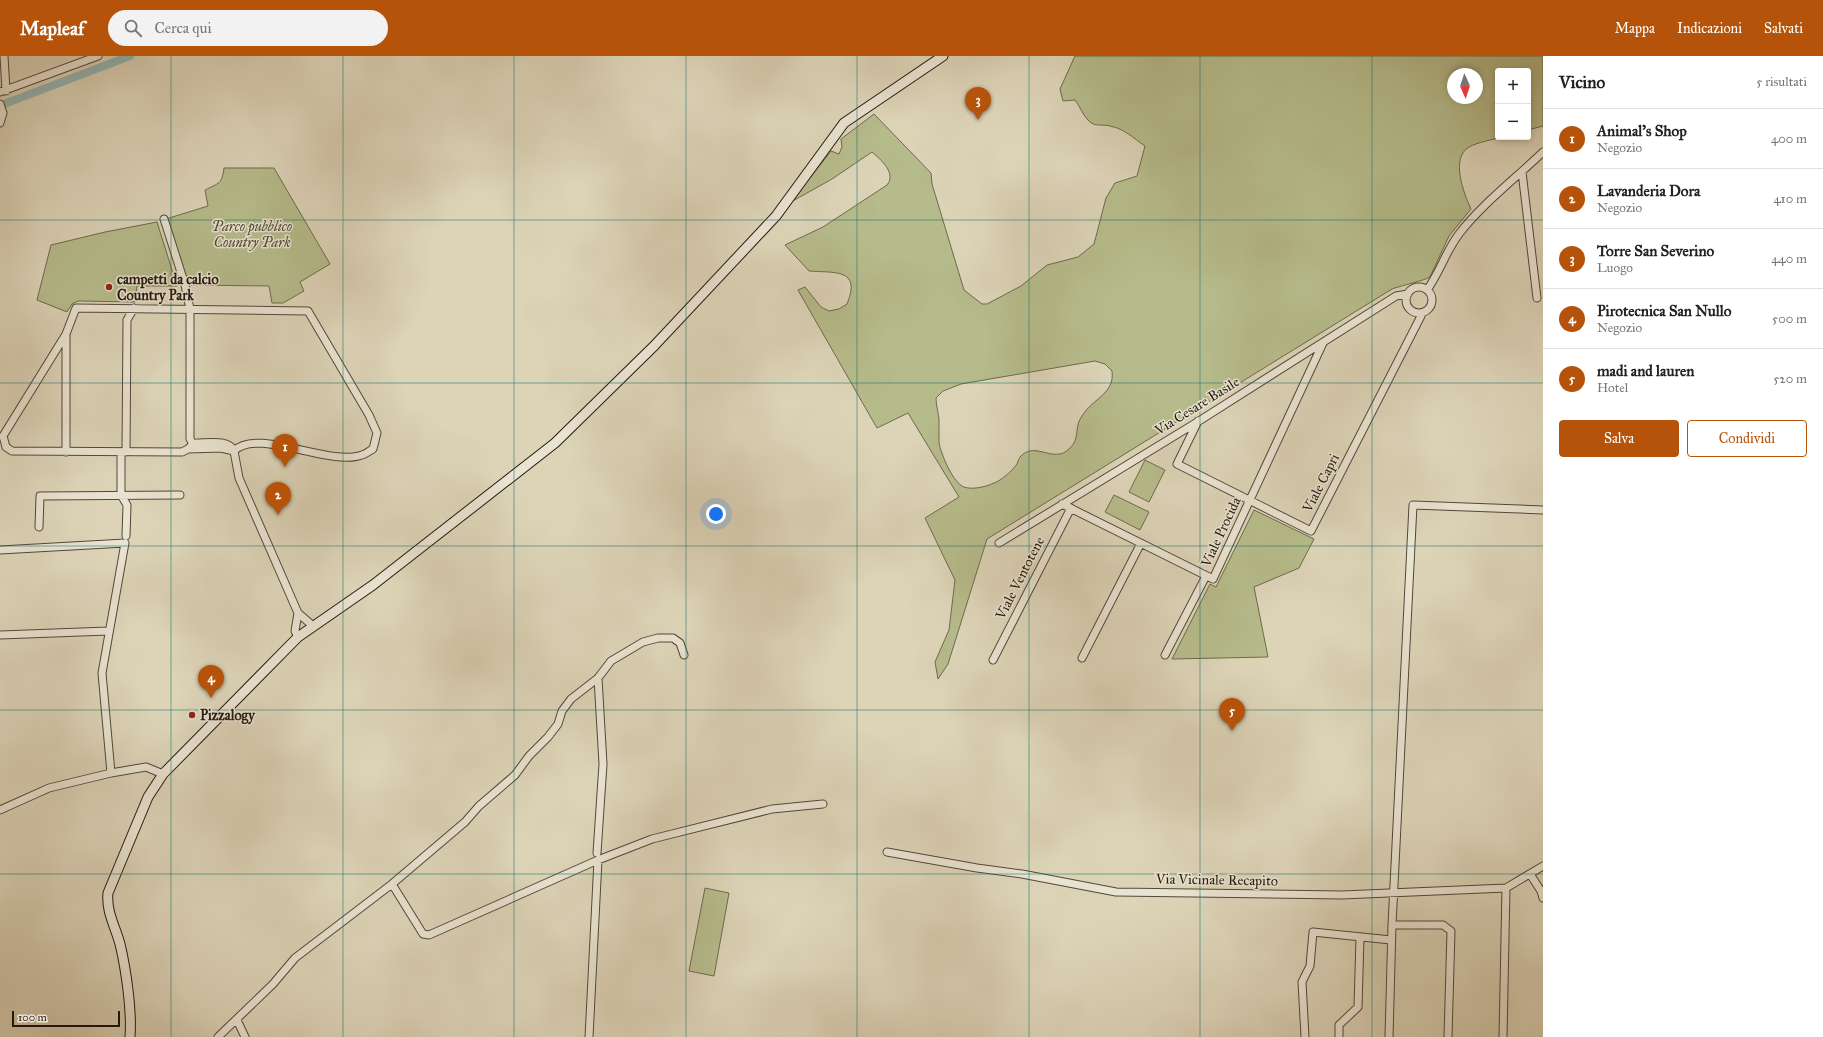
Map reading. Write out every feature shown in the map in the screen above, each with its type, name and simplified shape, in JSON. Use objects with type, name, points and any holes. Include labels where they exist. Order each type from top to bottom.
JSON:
[{"type":"street","points":[[4,56],[3,92],[98,56]]},
{"type":"street","points":[[130,1037],[124,964],[120,943],[107,901],[108,893],[148,797],[162,774],[298,637],[373,585],[555,444],[654,346],[776,216],[844,123],[943,56]]},
{"type":"street","points":[[0,104],[3,113],[0,123]]},
{"type":"street","points":[[1427,290],[1437,277],[1449,248],[1467,223],[1543,152]]},
{"type":"street","points":[[1522,172],[1537,298]]},
{"type":"street","points":[[164,219],[185,285],[190,309],[190,447]]},
{"type":"street","points":[[1419,287],[1427,290],[1432,296],[1432,304],[1428,310],[1420,313],[1413,311],[1408,305],[1408,294],[1419,287]]},
{"type":"street","name":"Via Cesare Basile","points":[[999,543],[1199,421],[1396,296],[1408,294]]},
{"type":"street","points":[[76,308],[308,311],[369,415],[377,433],[373,449],[363,455],[347,458],[317,454],[272,444],[246,444],[239,446],[234,451],[221,448],[190,447],[182,452],[12,451],[6,447],[3,436],[66,334],[76,308]]},
{"type":"street","points":[[126,536],[127,505],[122,495],[127,320],[134,308]]},
{"type":"street","name":"Viale Capri","points":[[1199,421],[1177,464],[1311,531],[1421,316],[1420,313]]},
{"type":"street","points":[[66,334],[66,452]]},
{"type":"street","name":"Viale Procida","points":[[1062,504],[1213,579],[1323,342]]},
{"type":"street","points":[[234,451],[239,478],[298,613],[313,626]]},
{"type":"street","points":[[39,527],[40,496],[180,495]]},
{"type":"street","points":[[1389,1037],[1393,893],[1413,505],[1543,510]]},
{"type":"street","name":"Viale Ventotene","points":[[993,660],[1071,508]]},
{"type":"street","points":[[0,550],[124,543],[102,673],[111,772]]},
{"type":"street","points":[[1082,658],[1141,543]]},
{"type":"street","points":[[1165,655],[1206,576]]},
{"type":"street","points":[[298,613],[295,631],[298,637]]},
{"type":"street","points":[[0,636],[108,631]]},
{"type":"street","points":[[218,1037],[273,984],[295,958],[392,884],[465,822],[479,806],[515,775],[529,756],[548,737],[558,724],[562,711],[571,699],[598,678],[611,661],[643,642],[658,638],[673,638],[680,642],[684,655]]},
{"type":"street","points":[[589,1037],[602,764],[598,678]]},
{"type":"street","points":[[1,809],[49,788],[111,772],[146,767],[162,774]]},
{"type":"street","points":[[392,884],[422,934],[429,935],[597,857],[652,839],[762,811],[824,804]]},
{"type":"street","name":"Via Vicinale Recapito","points":[[887,852],[977,868],[1022,874],[1116,892],[1335,895],[1506,888],[1543,866]]},
{"type":"street","points":[[1530,874],[1542,891],[1543,898]]},
{"type":"street","points":[[1503,1037],[1506,888]]},
{"type":"street","points":[[1392,925],[1443,925],[1451,931],[1448,1037]]},
{"type":"street","points":[[1305,1037],[1302,982],[1310,966],[1313,932],[1391,940]]},
{"type":"street","points":[[1339,1037],[1339,1025],[1358,1007],[1360,938]]},
{"type":"street","points":[[237,1020],[245,1037]]},
{"type":"green space","points":[[1075,56],[1543,56],[1543,126],[1531,129],[1531,68],[1495,68],[1495,139],[1473,145],[1463,152],[1459,167],[1460,176],[1465,195],[1471,209],[1449,236],[1430,277],[1392,289],[987,539],[948,664],[938,679],[935,662],[949,630],[955,580],[925,518],[959,497],[908,413],[877,428],[798,290],[805,287],[821,307],[829,311],[839,309],[847,304],[851,292],[851,284],[848,278],[836,273],[809,271],[785,245],[823,227],[887,185],[890,180],[889,171],[883,162],[872,152],[832,179],[791,202],[831,151],[839,154],[842,147],[841,139],[874,114],[931,173],[932,184],[964,290],[982,304],[987,304],[1021,286],[1047,265],[1078,257],[1094,244],[1106,198],[1115,183],[1137,176],[1145,146],[1120,129],[1091,123],[1075,100],[1063,101],[1060,89]],"holes":[[[1095,361],[1105,364],[1112,371],[1110,385],[1107,391],[1087,410],[1080,419],[1075,441],[1068,450],[1059,454],[1030,451],[1020,457],[1017,464],[1007,475],[997,482],[983,487],[964,487],[956,480],[945,461],[939,443],[939,419],[936,398],[943,391],[961,384]]]},
{"type":"green space","name":"Parco pubblico Country Park","points":[[224,168],[274,168],[330,264],[300,282],[304,291],[283,303],[272,303],[269,286],[189,285],[166,219],[208,206],[205,190],[214,186],[221,180]]},
{"type":"green space","points":[[157,222],[177,286],[137,286],[135,302],[78,301],[72,304],[67,312],[37,300],[51,245],[105,232]]},
{"type":"green space","points":[[1145,460],[1165,470],[1149,502],[1129,492]]},
{"type":"green space","points":[[1114,495],[1149,512],[1140,530],[1105,512]]},
{"type":"green space","points":[[1254,510],[1314,539],[1299,568],[1254,587],[1268,657],[1172,659],[1210,584],[1216,587]]},
{"type":"green space","points":[[705,888],[729,893],[714,976],[689,971]]},
{"type":"waterway","points":[[4,104],[130,56]]},
{"type":"place","name":"Torre San Severino","points":[[978,120]]},
{"type":"place","name":"campetti da calcio Country Park","points":[[109,287]]},
{"type":"place","name":"Animal's Shop","points":[[285,467]]},
{"type":"place","name":"Lavanderia Dora","points":[[278,515]]},
{"type":"place","name":"Pirotecnica San Nullo","points":[[211,698]]},
{"type":"place","name":"Pizzalogy","points":[[192,715]]},
{"type":"place","name":"madi and lauren","points":[[1232,731]]}]
